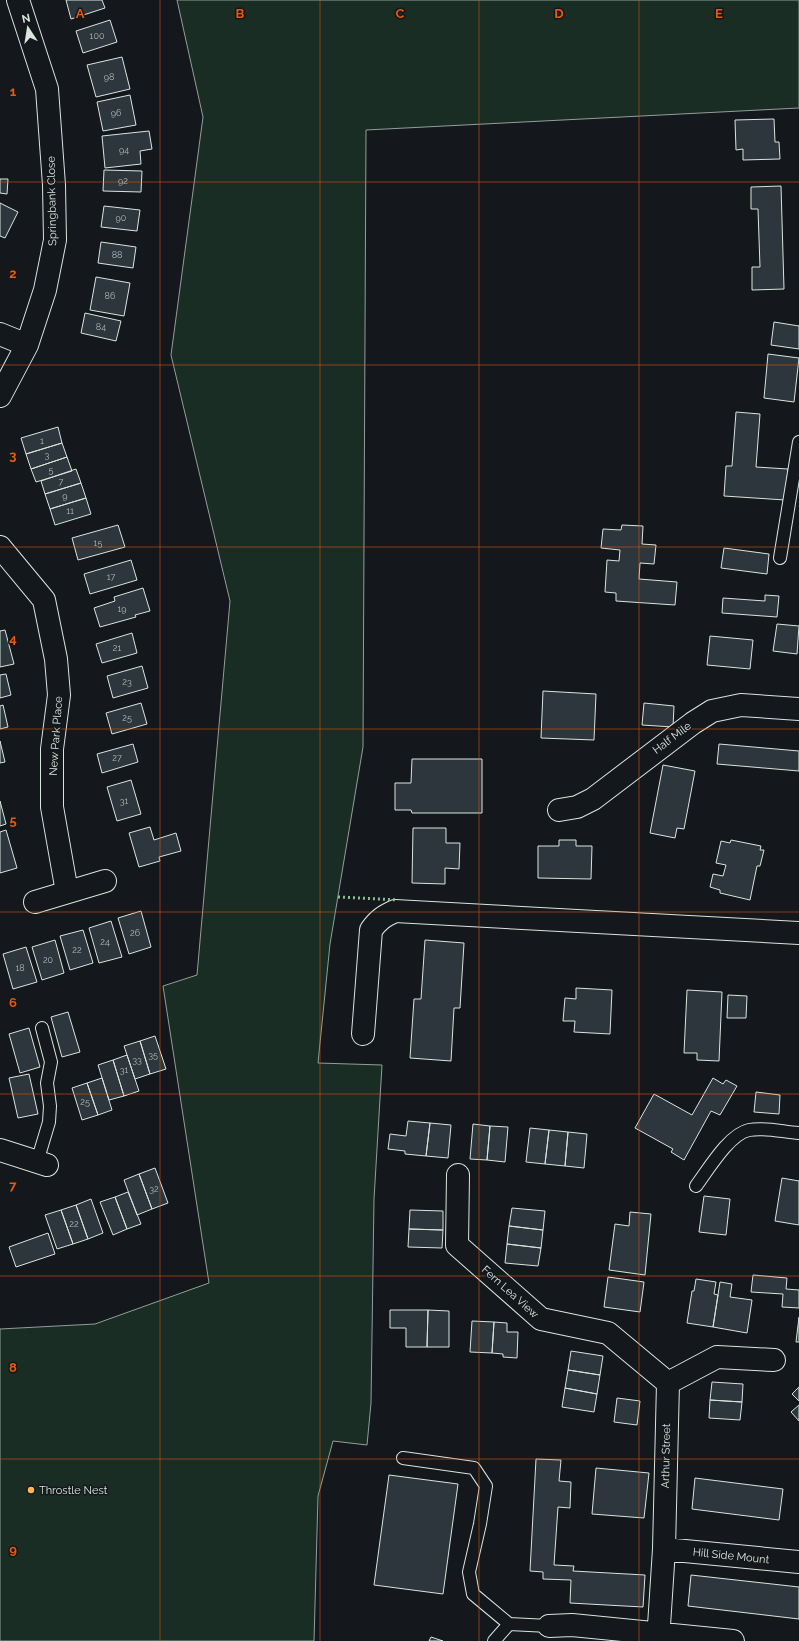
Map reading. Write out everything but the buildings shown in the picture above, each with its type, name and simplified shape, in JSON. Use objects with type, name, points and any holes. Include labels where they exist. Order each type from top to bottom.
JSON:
[{"type":"street","name":"Springbank Close","points":[[0,396],[27,345],[45,290],[55,240],[54,185],[47,90],[18,0]]},
{"type":"street","points":[[0,334],[27,345]]},
{"type":"street","name":"New Park Place","points":[[0,547],[44,600],[56,659],[59,695],[52,749],[52,807],[67,892]]},
{"type":"street","name":"Half Mile","points":[[559,810],[577,807],[593,799],[693,723],[712,711],[740,705],[799,709]]},
{"type":"street","points":[[35,902],[105,881]]},
{"type":"street","points":[[363,1034],[371,930],[376,922],[385,915],[395,911],[799,933]]},
{"type":"street","points":[[0,1150],[42,1164]]},
{"type":"street","name":"Fern Lea View","points":[[458,1175],[457,1245],[541,1319],[608,1333],[668,1383]]},
{"type":"street","points":[[668,1383],[717,1357],[774,1360]]},
{"type":"street","name":"Arthur Street","points":[[658,1637],[664,1549],[668,1383]]},
{"type":"street","name":"Hill Side Mount","points":[[664,1549],[799,1562]]},
{"type":"street","points":[[549,1626],[572,1625],[658,1637],[733,1641]]},
{"type":"lane","points":[[780,558],[799,442]]},
{"type":"lane","points":[[42,1028],[51,1062],[47,1083],[50,1106],[49,1122],[42,1164]]},
{"type":"lane","points":[[696,1186],[725,1147],[736,1137],[748,1130],[764,1129],[799,1133]]},
{"type":"lane","points":[[403,1458],[474,1468],[486,1486],[480,1524],[469,1572],[473,1594],[508,1624],[549,1626]]},
{"type":"lane","points":[[494,1641],[508,1624]]},
{"type":"green space","points":[[177,0],[799,0],[799,108],[366,130],[363,747],[330,944],[318,1063],[382,1065],[374,1199],[371,1403],[367,1445],[333,1441],[318,1496],[314,1641],[0,1641],[0,1329],[95,1324],[209,1283],[163,986],[197,975],[230,601],[171,355],[203,117]]},
{"type":"hedge","points":[[338,897],[398,900]]},
{"type":"place","name":"Throstle Nest","points":[[31,1490]]}]
